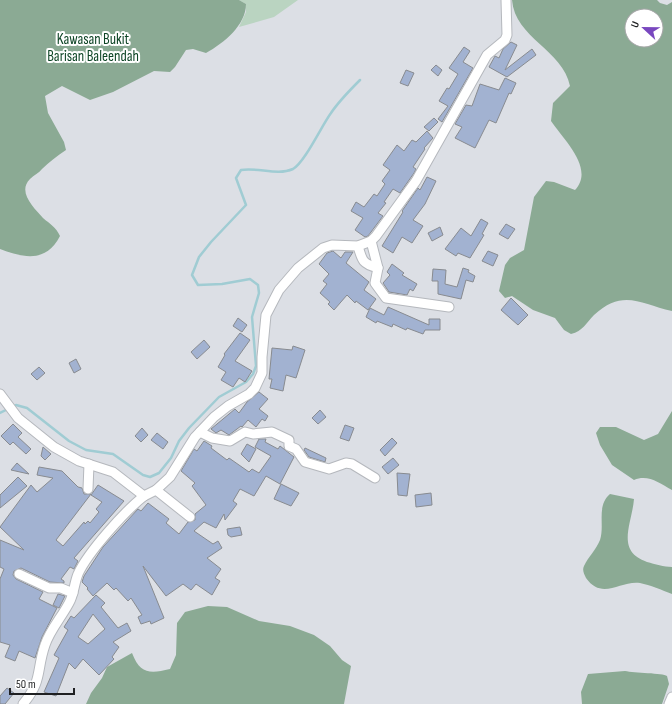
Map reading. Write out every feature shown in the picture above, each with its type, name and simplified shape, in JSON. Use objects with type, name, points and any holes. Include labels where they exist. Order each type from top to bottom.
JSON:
[{"type":"street","points":[[23,704],[33,692],[37,682],[44,646],[49,634],[68,604],[73,593],[78,573],[95,548],[128,510],[144,496],[156,490],[170,478],[200,432],[228,406],[249,394],[262,373],[266,315],[279,290],[298,268],[323,248],[332,245],[358,246],[371,241],[416,181],[487,55],[505,40],[507,35],[506,0]]},
{"type":"street","points":[[371,241],[378,268],[375,283],[386,298],[448,307]]},
{"type":"street","points":[[358,246],[363,261],[367,265],[378,268]]},
{"type":"street","points":[[0,394],[16,415],[54,447],[70,457],[113,472],[144,496]]},
{"type":"street","points":[[200,432],[212,438],[230,441],[245,432],[253,434],[272,432],[289,440],[289,446],[296,449],[306,462],[329,469],[346,463],[352,464],[375,478]]},
{"type":"street","points":[[88,489],[89,464]]},
{"type":"street","points":[[156,490],[190,517]]},
{"type":"street","points":[[19,574],[49,588],[61,588],[73,593]]},
{"type":"street","points":[[669,704],[672,697]]},
{"type":"green space","name":"Kawasan Bukit Barisan Baleendah","points":[[0,0],[239,0],[246,4],[242,19],[227,39],[206,53],[193,49],[186,50],[170,72],[154,71],[113,92],[90,100],[62,86],[45,96],[48,113],[64,142],[66,150],[50,161],[26,184],[25,189],[28,200],[43,218],[55,228],[60,236],[48,251],[34,256],[18,255],[0,249]]},
{"type":"green space","points":[[239,0],[298,0],[274,17],[239,27],[246,12],[246,4]]},
{"type":"green space","points":[[512,0],[657,0],[660,3],[667,5],[672,2],[672,311],[632,300],[614,302],[604,307],[594,315],[581,329],[571,334],[564,330],[555,318],[533,310],[512,296],[505,298],[499,291],[505,265],[510,258],[524,250],[534,197],[546,181],[554,182],[575,190],[580,182],[582,173],[580,164],[570,146],[551,121],[553,103],[570,86],[566,74],[549,53],[521,24],[515,13]]},
{"type":"green space","points":[[672,411],[672,490],[649,479],[639,478],[634,480],[612,465],[600,445],[596,433],[600,427],[616,427],[644,440],[658,434]]},
{"type":"green space","points":[[610,494],[634,499],[629,527],[628,544],[631,551],[637,557],[647,562],[672,567],[672,594],[640,583],[626,584],[605,589],[599,588],[592,585],[586,578],[583,568],[600,540],[603,504]]},
{"type":"green space","points":[[208,606],[227,607],[259,621],[290,626],[314,635],[330,646],[342,660],[351,666],[344,704],[86,704],[107,667],[132,653],[138,665],[146,671],[157,672],[170,669],[176,655],[177,623],[185,612]]},
{"type":"green space","points":[[625,671],[667,676],[669,684],[662,704],[582,704],[581,692],[588,674]]},
{"type":"building","points":[[511,42],[517,45],[505,70],[532,49],[536,55],[507,77],[489,67],[495,56],[499,58],[503,49]]},
{"type":"building","points":[[464,47],[470,51],[463,62],[473,68],[442,122],[438,119],[448,106],[439,101],[447,88],[449,89],[458,74],[449,68]]},
{"type":"building","points":[[436,65],[442,70],[438,76],[431,70]]},
{"type":"building","points":[[406,70],[414,73],[408,86],[400,83]]},
{"type":"building","points":[[505,78],[516,83],[511,94],[509,93],[496,123],[489,120],[475,148],[455,138],[462,127],[455,124],[466,105],[472,106],[480,84],[499,90]]},
{"type":"building","points":[[434,118],[438,122],[429,131],[424,127]]},
{"type":"building","points":[[427,131],[433,138],[424,148],[425,149],[413,167],[416,169],[414,173],[400,193],[393,189],[384,202],[386,203],[378,213],[383,216],[368,236],[365,237],[355,230],[363,218],[351,211],[356,202],[364,207],[374,194],[377,196],[385,184],[382,181],[390,170],[383,165],[397,145],[404,151],[412,140],[416,142]]},
{"type":"building","points":[[427,177],[436,181],[425,204],[413,220],[423,226],[412,243],[402,237],[393,253],[382,246],[403,212],[402,211],[418,188],[420,190]]},
{"type":"building","points":[[481,219],[488,223],[482,234],[484,235],[470,258],[458,253],[456,256],[445,249],[461,228],[471,236]]},
{"type":"building","points":[[506,224],[515,229],[508,239],[499,234]]},
{"type":"building","points":[[440,227],[443,235],[432,241],[428,233]]},
{"type":"building","points":[[333,251],[341,258],[345,252],[353,252],[346,263],[369,282],[364,290],[376,299],[368,310],[356,301],[355,303],[347,295],[334,310],[328,304],[330,302],[320,293],[327,284],[323,281],[329,274],[319,264],[327,253]]},
{"type":"building","points":[[488,251],[498,255],[493,266],[482,261]]},
{"type":"building","points":[[392,264],[404,273],[402,275],[417,284],[413,291],[410,289],[407,295],[389,292],[383,283],[390,275],[387,272]]},
{"type":"building","points":[[463,268],[469,270],[468,272],[475,276],[473,282],[466,280],[461,299],[438,294],[438,281],[432,281],[433,269],[446,270],[445,284],[457,287]]},
{"type":"building","points":[[511,298],[528,315],[518,325],[501,310]]},
{"type":"building","points":[[388,307],[429,325],[429,319],[440,319],[440,330],[425,330],[423,334],[407,328],[406,330],[393,324],[392,327],[377,321],[376,323],[366,317],[370,308],[384,315]]},
{"type":"building","points":[[238,318],[247,325],[242,332],[233,326]]},
{"type":"building","points":[[240,333],[250,340],[235,361],[252,371],[245,382],[239,378],[233,387],[221,380],[226,372],[218,367],[225,355],[224,354]]},
{"type":"building","points":[[204,340],[210,347],[197,359],[191,352]]},
{"type":"building","points":[[293,346],[305,350],[296,378],[286,375],[283,391],[270,388],[272,379],[269,379],[272,348],[292,350]]},
{"type":"building","points":[[76,359],[81,369],[74,373],[69,363]]},
{"type":"building","points":[[39,367],[45,373],[37,380],[31,374]]},
{"type":"building","points":[[259,392],[268,399],[259,409],[268,416],[265,421],[262,419],[256,427],[248,420],[242,427],[241,426],[229,435],[221,430],[216,433],[211,429],[235,409],[239,413],[247,402]]},
{"type":"building","points":[[320,410],[326,417],[318,424],[312,418]]},
{"type":"building","points":[[13,424],[22,433],[18,437],[31,449],[26,454],[13,442],[10,445],[1,436]]},
{"type":"building","points":[[345,425],[354,428],[349,441],[340,438]]},
{"type":"building","points":[[142,428],[148,435],[141,442],[135,436]]},
{"type":"building","points":[[157,433],[168,442],[163,449],[151,440]]},
{"type":"building","points":[[392,438],[397,443],[385,456],[380,450]]},
{"type":"building","points":[[259,439],[266,439],[265,442],[278,449],[280,446],[294,457],[280,484],[266,476],[254,496],[240,489],[233,501],[237,504],[225,520],[224,514],[216,528],[204,522],[194,531],[213,544],[218,541],[222,548],[207,558],[221,569],[215,578],[220,581],[212,595],[196,584],[191,590],[183,584],[166,596],[143,566],[164,618],[151,624],[150,621],[141,624],[138,617],[142,615],[131,598],[128,601],[116,588],[114,590],[107,583],[93,596],[82,582],[84,576],[103,547],[138,509],[141,511],[148,503],[169,519],[166,523],[179,534],[188,522],[195,520],[195,514],[206,505],[192,486],[195,483],[181,471],[194,449],[197,451],[204,441],[212,446],[211,448],[227,460],[229,458],[249,472],[252,469],[259,473],[271,456],[255,447]]},
{"type":"building","points":[[247,444],[256,449],[249,462],[241,454]]},
{"type":"building","points":[[43,447],[51,454],[45,460],[41,456]]},
{"type":"building","points":[[305,448],[326,458],[325,462],[309,457],[304,450]]},
{"type":"building","points":[[393,458],[399,465],[388,474],[382,467]]},
{"type":"building","points":[[17,463],[29,474],[11,470]]},
{"type":"building","points":[[39,467],[62,471],[78,487],[82,488],[84,494],[91,494],[56,540],[63,546],[84,522],[85,524],[88,521],[90,523],[99,512],[96,509],[102,502],[91,495],[98,485],[124,501],[74,558],[78,561],[74,569],[70,567],[61,579],[64,583],[50,582],[21,568],[14,571],[13,575],[16,579],[43,592],[39,599],[57,608],[42,637],[35,658],[19,651],[15,661],[5,657],[10,645],[0,642],[0,579],[4,569],[0,567],[0,540],[24,550],[0,527],[31,485],[37,492],[53,478],[37,475]]},
{"type":"building","points":[[397,473],[410,474],[407,496],[398,495]]},
{"type":"building","points":[[18,477],[27,486],[0,508],[0,495]]},
{"type":"building","points":[[281,484],[299,493],[291,506],[274,499]]},
{"type":"building","points":[[431,493],[432,505],[416,507],[415,495]]},
{"type":"building","points":[[240,527],[242,535],[231,537],[228,535],[227,529]]},
{"type":"building","points":[[58,594],[65,596],[59,608],[53,605]]},
{"type":"building","points":[[96,595],[105,603],[101,607],[118,628],[127,623],[131,631],[113,642],[119,647],[112,657],[114,659],[99,675],[83,659],[75,669],[69,663],[56,696],[44,692],[59,658],[54,655],[68,630],[64,627],[71,616],[74,618]],"holes":[[[93,614],[105,629],[88,644],[78,637]]]},
{"type":"building","points":[[7,688],[14,693],[5,704],[0,704],[0,696]]},
{"type":"waterway","points":[[13,407],[16,405],[27,408],[69,441],[86,450],[113,454],[143,475],[150,477],[159,473],[171,458],[179,441],[189,428],[219,397],[246,382],[253,374],[256,366],[252,317],[259,293],[258,285],[250,279],[222,284],[198,285],[192,275],[199,257],[246,205],[236,178],[241,170],[247,169],[274,172],[293,169],[303,159],[334,109],[360,80]]},
{"type":"waterway","points":[[0,413],[8,409]]}]
